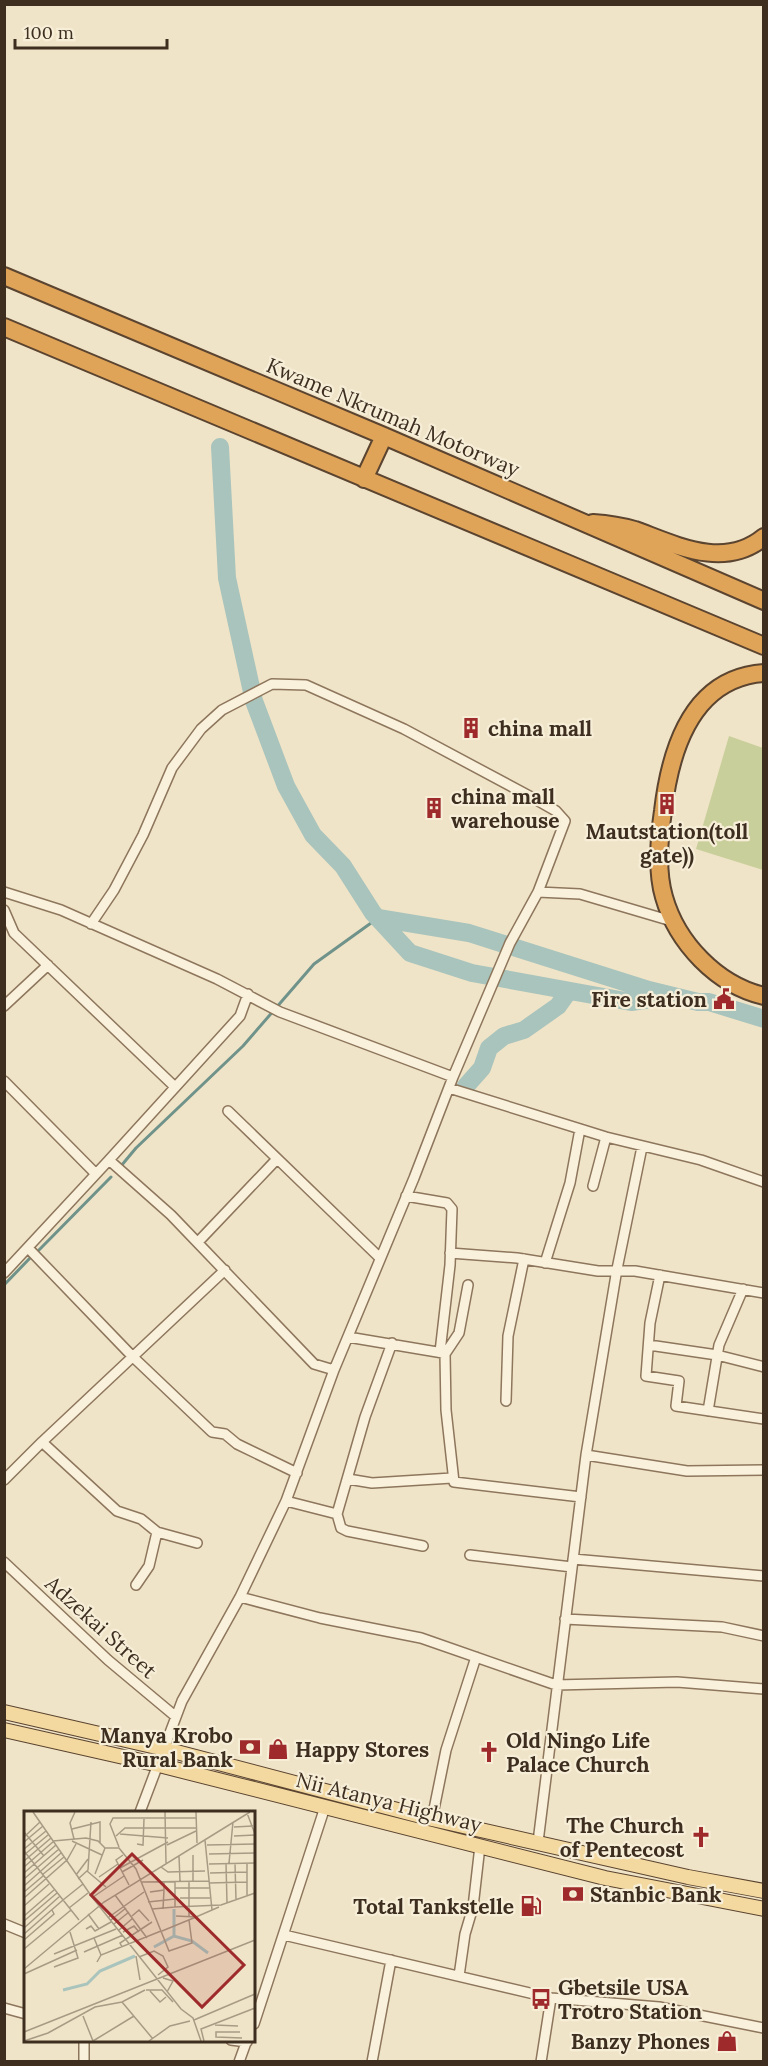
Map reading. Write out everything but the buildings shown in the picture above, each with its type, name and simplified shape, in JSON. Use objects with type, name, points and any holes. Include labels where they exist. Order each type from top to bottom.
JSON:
[{"type":"highway","name":"Kwame Nkrumah Motorway","points":[[4,276],[384,436],[764,601]]},
{"type":"highway","points":[[4,327],[764,646]]},
{"type":"highway","points":[[364,479],[384,436]]},
{"type":"highway","points":[[574,520],[620,526],[681,548],[707,553],[736,551],[764,537]]},
{"type":"highway","points":[[764,674],[745,676],[715,691],[693,712],[675,747],[660,832],[660,878],[664,898],[675,922],[705,964],[718,975],[750,993],[764,996]]},
{"type":"main road","points":[[4,1712],[165,1749],[432,1819],[688,1877],[764,1891]]},
{"type":"main road","name":"Nii Atanya Highway","points":[[4,1730],[159,1765],[669,1892],[764,1909]]},
{"type":"street","points":[[91,924],[138,845],[172,768],[201,729],[222,710],[272,684],[306,685],[404,729],[556,811],[565,821],[538,892],[510,944],[453,1077],[334,1370],[286,1501],[240,1597],[192,1681],[175,1716],[165,1749],[140,1811]]},
{"type":"street","points":[[4,892],[61,910],[248,994],[276,1010],[453,1077]]},
{"type":"street","points":[[538,892],[580,894],[675,922]]},
{"type":"street","points":[[4,910],[14,933],[174,1086]]},
{"type":"street","points":[[4,1006],[48,965]]},
{"type":"street","points":[[4,1273],[240,1016],[248,994]]},
{"type":"street","points":[[4,1081],[96,1174]]},
{"type":"street","points":[[449,1088],[580,1130],[702,1161],[764,1182]]},
{"type":"street","points":[[228,1111],[380,1258]]},
{"type":"street","points":[[545,1263],[570,1183],[580,1130]]},
{"type":"street","points":[[593,1186],[606,1137]]},
{"type":"street","points":[[538,1842],[586,1455],[617,1269],[642,1147]]},
{"type":"street","points":[[198,1242],[277,1159]]},
{"type":"street","points":[[110,1160],[198,1242],[314,1364],[334,1370]]},
{"type":"street","points":[[406,1197],[447,1203],[452,1209],[443,1353],[452,1478],[457,1484],[581,1497]]},
{"type":"street","points":[[28,1248],[132,1356],[212,1432],[225,1434],[237,1444],[297,1473]]},
{"type":"street","points":[[450,1253],[524,1260],[598,1271],[617,1269],[764,1293]]},
{"type":"street","points":[[507,1401],[508,1336],[524,1260]]},
{"type":"street","points":[[4,1480],[225,1270]]},
{"type":"street","points":[[660,1275],[650,1323],[646,1377],[679,1381],[676,1406],[764,1419]]},
{"type":"street","points":[[443,1353],[457,1339],[468,1285]]},
{"type":"street","points":[[708,1411],[717,1355],[743,1289]]},
{"type":"street","points":[[348,1336],[443,1353]]},
{"type":"street","points":[[392,1343],[365,1417],[337,1514],[341,1528],[347,1531],[423,1546]]},
{"type":"street","points":[[649,1345],[717,1355],[764,1366]]},
{"type":"street","points":[[42,1442],[117,1511],[141,1519],[157,1532],[197,1543]]},
{"type":"street","points":[[586,1455],[687,1471],[764,1470]]},
{"type":"street","points":[[348,1479],[372,1483],[452,1478]]},
{"type":"street","points":[[286,1501],[337,1514]]},
{"type":"street","points":[[136,1585],[149,1566],[157,1532]]},
{"type":"street","points":[[470,1555],[764,1576]]},
{"type":"street","name":"Adzekai Street","points":[[4,1562],[108,1660],[175,1716]]},
{"type":"street","points":[[240,1597],[320,1618],[395,1631],[556,1685],[677,1682],[764,1689]]},
{"type":"street","points":[[565,1619],[723,1627],[764,1636]]},
{"type":"street","points":[[432,1819],[446,1750],[476,1657]]},
{"type":"street","points":[[255,2021],[325,1807]]},
{"type":"street","points":[[459,1976],[465,1934],[473,1907],[480,1846]]},
{"type":"street","points":[[4,1924],[24,1932]]},
{"type":"street","points":[[284,1935],[551,1998],[659,2007],[764,2028]]},
{"type":"street","points":[[372,2061],[391,1960]]},
{"type":"street","points":[[255,1989],[265,1991]]},
{"type":"street","points":[[541,2061],[551,1998]]},
{"type":"street","points":[[4,2008],[24,2013]]},
{"type":"street","points":[[84,2042],[84,2061]]},
{"type":"street","points":[[239,2061],[247,2042]]},
{"type":"green space","points":[[729,736],[763,748],[763,870],[696,849]]},
{"type":"waterway","points":[[220,447],[227,578],[254,701],[286,786],[313,835],[343,866],[373,913],[410,953],[472,973],[631,1002],[652,999],[661,993]]},
{"type":"waterway","points":[[121,1166],[136,1148],[243,1046],[314,964],[378,918]]},
{"type":"waterway","points":[[378,918],[469,933],[649,990],[698,1002],[709,1002],[764,1019]]},
{"type":"waterway","points":[[466,1086],[482,1068],[489,1048],[504,1036],[524,1030],[558,1006],[568,992]]},
{"type":"waterway","points":[[39,1250],[111,1177]]},
{"type":"waterway","points":[[4,1285],[31,1257]]},
{"type":"place","name":"china mall","points":[[471,728]]},
{"type":"place","name":"Mautstation(toll gate))","points":[[667,804]]},
{"type":"place","name":"china mall warehouse","points":[[434,808]]},
{"type":"place","name":"Fire station","points":[[724,999]]},
{"type":"place","name":"Manya Krobo Rural Bank","points":[[250,1747]]},
{"type":"place","name":"Happy Stores","points":[[278,1749]]},
{"type":"place","name":"Old Ningo Life Palace Church","points":[[489,1752]]},
{"type":"place","name":"The Church of Pentecost","points":[[701,1837]]},
{"type":"place","name":"Stanbic Bank","points":[[573,1894]]},
{"type":"place","name":"Total Tankstelle","points":[[531,1906]]},
{"type":"place","name":"Gbetsile USA Trotro Station","points":[[541,1999]]},
{"type":"place","name":"Banzy Phones","points":[[727,2041]]}]
